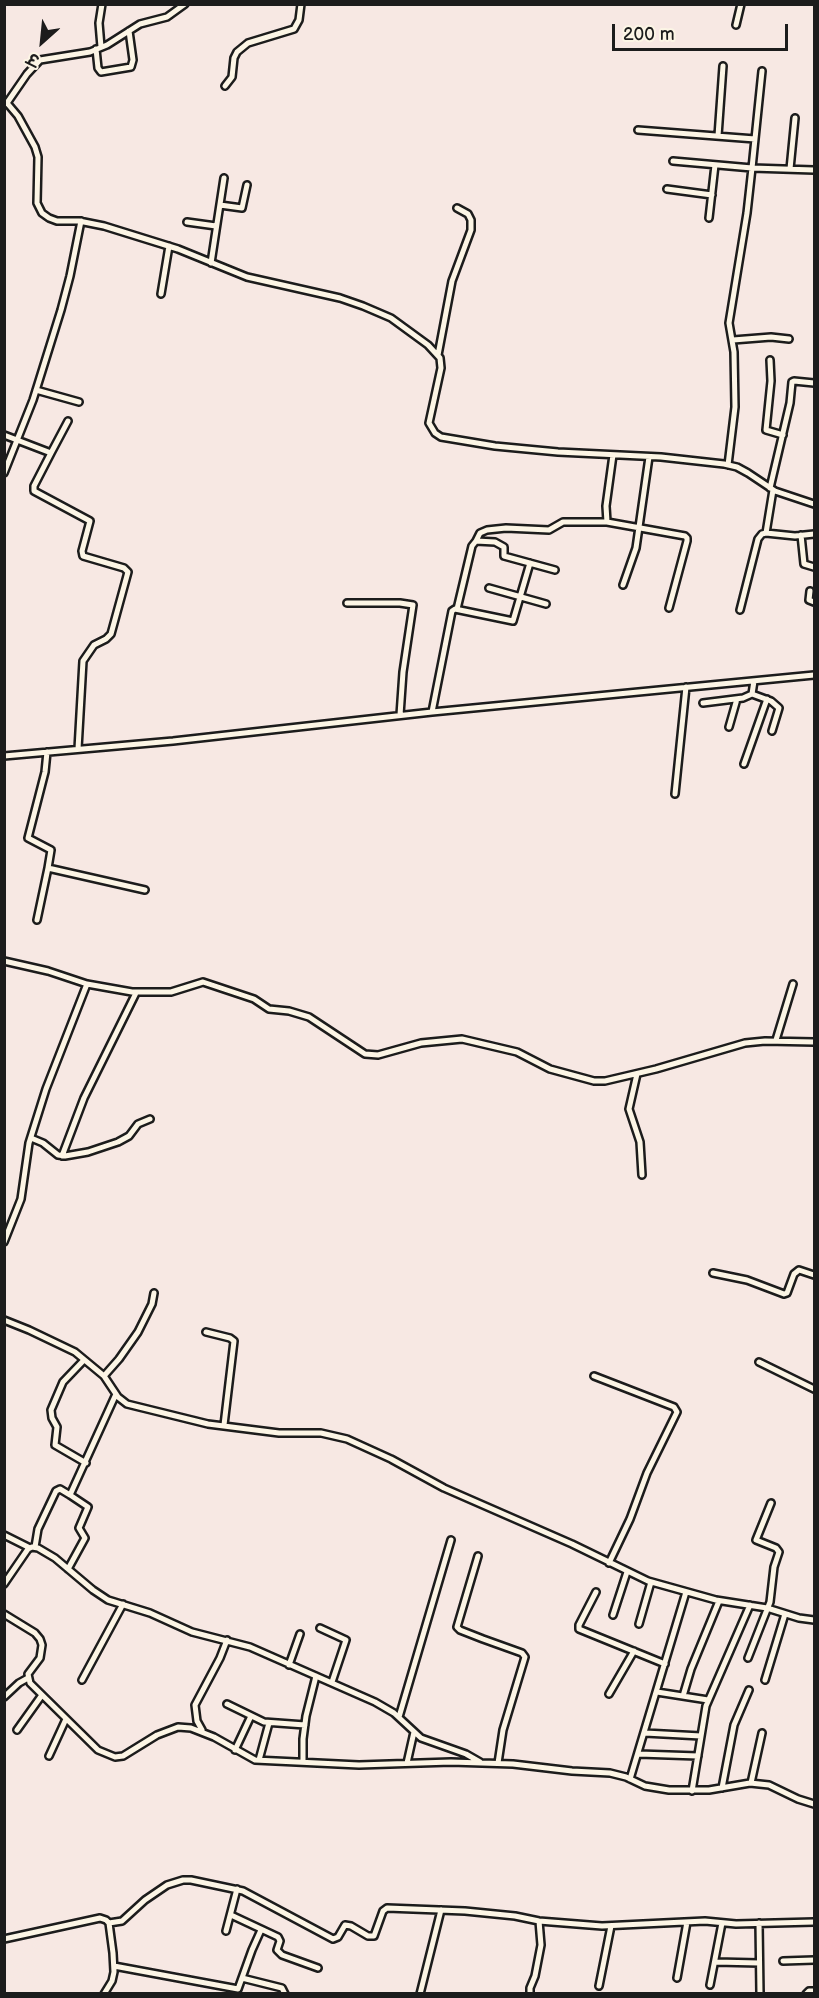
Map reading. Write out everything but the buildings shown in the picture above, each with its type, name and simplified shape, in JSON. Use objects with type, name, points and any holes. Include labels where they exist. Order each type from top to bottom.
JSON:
[{"type":"street","points":[[102,4],[98,48],[98,68],[101,72],[131,67],[134,60],[129,31]]},
{"type":"street","points":[[185,4],[167,17],[140,24],[98,48],[40,60],[27,74],[6,104],[18,116],[38,157],[36,193],[39,208],[49,218],[57,221],[81,221],[104,226],[169,246],[247,277],[340,298],[370,308],[404,326],[438,355]]},
{"type":"street","points":[[225,86],[232,77],[237,52],[248,43],[294,29],[299,20],[301,4]]},
{"type":"street","points":[[736,25],[741,4]]},
{"type":"street","points":[[718,136],[723,66]]},
{"type":"street","points":[[728,465],[735,419],[733,340],[729,323],[747,213],[762,71]]},
{"type":"street","points":[[790,169],[795,118]]},
{"type":"street","points":[[638,130],[755,139]]},
{"type":"street","points":[[673,161],[752,168],[814,170]]},
{"type":"street","points":[[709,218],[715,165]]},
{"type":"street","points":[[211,262],[224,178]]},
{"type":"street","points":[[220,205],[242,208],[247,185]]},
{"type":"street","points":[[667,189],[712,195]]},
{"type":"street","points":[[456,208],[468,214],[471,220],[471,230],[452,281],[438,355],[441,368],[429,423],[435,433],[441,437],[495,446],[728,465],[748,473],[786,496],[814,504]]},
{"type":"street","points":[[4,473],[36,390],[66,292],[81,221]]},
{"type":"street","points":[[187,222],[216,226]]},
{"type":"street","points":[[161,294],[169,246]]},
{"type":"street","points":[[733,340],[768,337],[789,339]]},
{"type":"street","points":[[770,360],[771,381],[765,428],[768,432],[783,435]]},
{"type":"street","points":[[766,533],[771,489],[792,381],[814,383]]},
{"type":"street","points":[[36,390],[79,402]]},
{"type":"street","points":[[68,421],[34,486],[34,491],[90,521],[82,551],[83,556],[124,568],[128,575],[111,634],[94,645],[83,661],[78,749]]},
{"type":"street","points":[[4,435],[51,453]]},
{"type":"street","points":[[607,522],[606,506],[613,455]]},
{"type":"street","points":[[623,585],[636,548],[649,457]]},
{"type":"street","points":[[457,609],[472,546],[480,534],[487,530],[506,528],[549,530],[563,522],[607,522],[687,538],[669,608]]},
{"type":"street","points":[[740,610],[758,539],[762,534],[814,534]]},
{"type":"street","points":[[801,535],[804,564],[814,567]]},
{"type":"street","points":[[476,541],[495,542],[504,547],[504,556],[555,570]]},
{"type":"street","points":[[432,712],[453,609],[513,621],[530,563]]},
{"type":"street","points":[[489,588],[546,604]]},
{"type":"street","points":[[810,591],[809,600],[814,602]]},
{"type":"street","points":[[347,603],[400,603],[411,604],[414,608],[402,672],[400,715]]},
{"type":"street","points":[[4,756],[173,741],[400,715],[814,675]]},
{"type":"street","points":[[752,694],[754,681]]},
{"type":"street","points":[[675,795],[686,687]]},
{"type":"street","points":[[703,704],[737,699],[752,694],[767,699],[779,708],[772,731]]},
{"type":"street","points":[[729,727],[737,699]]},
{"type":"street","points":[[744,764],[767,699]]},
{"type":"street","points":[[37,920],[51,850],[28,838],[45,772],[47,752]]},
{"type":"street","points":[[48,868],[145,890]]},
{"type":"street","points":[[4,961],[48,971],[87,984],[136,993],[171,992],[183,990],[199,982],[208,983],[259,1001],[269,1009],[299,1013],[309,1017],[358,1051],[372,1055],[389,1053],[420,1042],[462,1039],[517,1052],[550,1069],[582,1079],[606,1081],[731,1046],[776,1041],[814,1042]]},
{"type":"street","points":[[4,1242],[24,1187],[30,1141],[46,1089],[87,984]]},
{"type":"street","points":[[776,1041],[793,984]]},
{"type":"street","points":[[62,1156],[84,1098],[136,993]]},
{"type":"street","points":[[637,1074],[629,1109],[641,1148],[642,1175]]},
{"type":"street","points":[[30,1141],[43,1143],[62,1156],[88,1152],[118,1142],[129,1136],[138,1124],[150,1119]]},
{"type":"street","points":[[713,1273],[747,1280],[783,1294],[787,1293],[794,1274],[798,1270],[814,1275]]},
{"type":"street","points":[[104,1376],[138,1332],[152,1304],[154,1293]]},
{"type":"street","points":[[4,1320],[67,1347],[104,1376],[122,1401],[133,1406],[193,1421],[279,1432],[321,1433],[358,1443],[444,1488],[572,1544],[651,1582],[719,1600],[767,1608],[814,1620]]},
{"type":"street","points":[[206,1332],[234,1341],[224,1425]]},
{"type":"street","points":[[84,1360],[63,1382],[51,1414],[57,1427],[55,1445],[86,1463]]},
{"type":"street","points":[[759,1362],[814,1389]]},
{"type":"street","points":[[594,1376],[674,1407],[677,1412],[647,1473],[630,1519],[609,1563]]},
{"type":"street","points":[[70,1495],[116,1394]]},
{"type":"street","points":[[4,1584],[21,1557],[32,1548],[38,1529],[56,1491],[60,1490],[88,1508],[79,1528],[85,1538],[68,1569]]},
{"type":"street","points":[[748,1658],[767,1608],[779,1552],[777,1548],[756,1538],[771,1503]]},
{"type":"street","points":[[4,1534],[55,1558],[103,1597],[150,1613],[192,1632],[250,1647],[332,1682],[375,1702],[399,1717],[421,1738],[466,1754],[482,1763]]},
{"type":"street","points":[[399,1717],[451,1540]]},
{"type":"street","points":[[478,1556],[457,1627],[522,1653],[525,1657],[503,1730],[498,1763]]},
{"type":"street","points":[[613,1615],[627,1572]]},
{"type":"street","points":[[639,1624],[651,1582]]},
{"type":"street","points":[[596,1592],[579,1629],[665,1664]]},
{"type":"street","points":[[630,1779],[686,1592]]},
{"type":"street","points":[[683,1696],[691,1669],[719,1600]]},
{"type":"street","points":[[82,1680],[123,1604]]},
{"type":"street","points":[[692,1791],[708,1700],[750,1605]]},
{"type":"street","points":[[4,1614],[35,1633],[40,1639],[40,1658],[29,1671],[28,1678],[66,1719],[105,1754],[119,1757],[157,1735],[178,1727],[203,1732],[248,1757],[259,1760],[359,1765],[498,1763],[610,1773],[656,1789],[692,1791],[752,1784],[769,1785],[814,1804]]},
{"type":"street","points":[[765,1680],[785,1614]]},
{"type":"street","points":[[320,1628],[346,1640],[332,1682]]},
{"type":"street","points":[[289,1665],[300,1634]]},
{"type":"street","points":[[203,1732],[197,1721],[195,1705],[220,1658],[226,1640]]},
{"type":"street","points":[[609,1694],[633,1651]]},
{"type":"street","points":[[303,1762],[305,1725],[316,1676]]},
{"type":"street","points":[[4,1697],[28,1678]]},
{"type":"street","points":[[722,1788],[734,1725],[749,1690]]},
{"type":"street","points":[[657,1692],[708,1700]]},
{"type":"street","points":[[17,1730],[42,1695]]},
{"type":"street","points":[[227,1704],[269,1723],[305,1725]]},
{"type":"street","points":[[235,1749],[251,1716]]},
{"type":"street","points":[[49,1756],[66,1719]]},
{"type":"street","points":[[259,1760],[269,1723]]},
{"type":"street","points":[[407,1763],[414,1732]]},
{"type":"street","points":[[645,1733],[701,1736]]},
{"type":"street","points":[[752,1784],[762,1734]]},
{"type":"street","points":[[639,1754],[698,1756]]},
{"type":"street","points":[[4,1939],[100,1918],[109,1923],[122,1921],[145,1900],[167,1886],[183,1880],[237,1889],[333,1939],[338,1937],[345,1925],[368,1936],[375,1936],[384,1909],[441,1910],[611,1926],[705,1920],[722,1923],[814,1922]]},
{"type":"street","points":[[226,1931],[237,1889]]},
{"type":"street","points":[[420,1994],[441,1910]]},
{"type":"street","points":[[231,1915],[279,1939],[278,1950],[282,1954],[318,1968]]},
{"type":"street","points":[[530,1994],[541,1945],[539,1921]]},
{"type":"street","points":[[677,1978],[687,1922]]},
{"type":"street","points":[[104,1994],[112,1981],[114,1966],[109,1923]]},
{"type":"street","points":[[710,1985],[722,1923]]},
{"type":"street","points":[[759,1923],[760,1994]]},
{"type":"street","points":[[599,1986],[611,1926]]},
{"type":"street","points":[[114,1966],[238,1989],[261,1930]]},
{"type":"street","points":[[783,1961],[814,1960]]},
{"type":"street","points":[[716,1962],[759,1963]]},
{"type":"street","points":[[243,1978],[282,1988],[285,1994]]},
{"type":"street","points":[[806,1994],[814,1991]]}]
